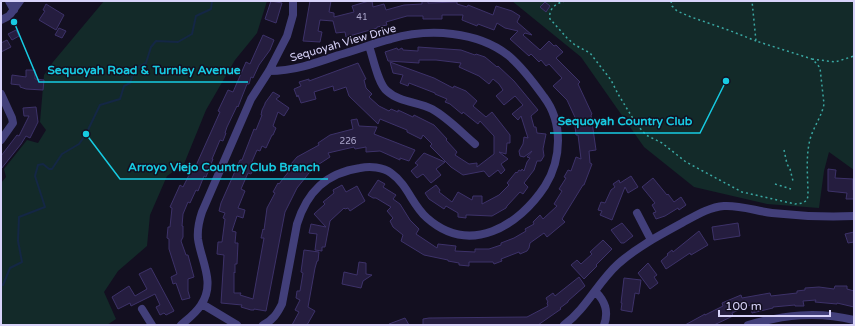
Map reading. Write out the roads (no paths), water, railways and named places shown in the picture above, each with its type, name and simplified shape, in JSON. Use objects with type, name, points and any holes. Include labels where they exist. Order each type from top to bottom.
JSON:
[{"type":"street","points":[[9,1],[14,10]]},
{"type":"street","points":[[1,20],[9,16],[20,1]]},
{"type":"street","points":[[181,325],[193,315],[202,304],[205,295],[207,274],[198,241],[199,221],[214,182],[251,99],[269,72],[287,36],[293,15],[293,1]]},
{"type":"street","name":"Sequoyah View Drive","points":[[262,325],[270,322],[277,315],[282,304],[297,224],[301,211],[319,186],[332,176],[347,170],[364,167],[378,168],[389,171],[399,178],[427,218],[441,227],[455,233],[470,235],[484,234],[510,223],[523,213],[536,199],[546,183],[554,164],[558,138],[558,126],[554,113],[546,99],[521,68],[508,56],[494,47],[478,40],[436,33],[416,34],[392,38],[296,69],[269,72]]},
{"type":"street","points":[[369,46],[382,83],[386,90],[396,96],[432,109],[443,116],[475,144]]},
{"type":"street","points":[[1,94],[13,123],[1,140]]},
{"type":"street","points":[[564,325],[576,314],[618,263],[651,240],[710,208],[735,206],[788,215],[821,217],[854,216]]},
{"type":"street","points":[[637,213],[651,240]]},
{"type":"street","points":[[595,291],[602,298],[605,304],[607,312],[604,325]]},
{"type":"street","points":[[202,304],[237,325]]},
{"type":"street","points":[[142,309],[152,325]]},
{"type":"street","points":[[748,325],[785,316],[818,315],[854,320]]},
{"type":"waterway","points":[[1,284],[3,285],[10,268],[22,262],[18,241],[19,217],[45,207],[35,176],[38,165],[43,164],[49,169],[52,169],[62,154],[79,144],[86,134],[100,105],[120,99],[124,86],[130,83],[135,69],[146,63],[151,47],[156,41],[178,42],[192,34],[196,16],[211,9],[212,1]]},
{"type":"place","name":"Sequoyah Road & Turnley Avenue","points":[[14,22]]},
{"type":"place","name":"Sequoyah Country Club","points":[[726,81]]},
{"type":"place","name":"Arroyo Viejo Country Club Branch","points":[[86,134]]}]
